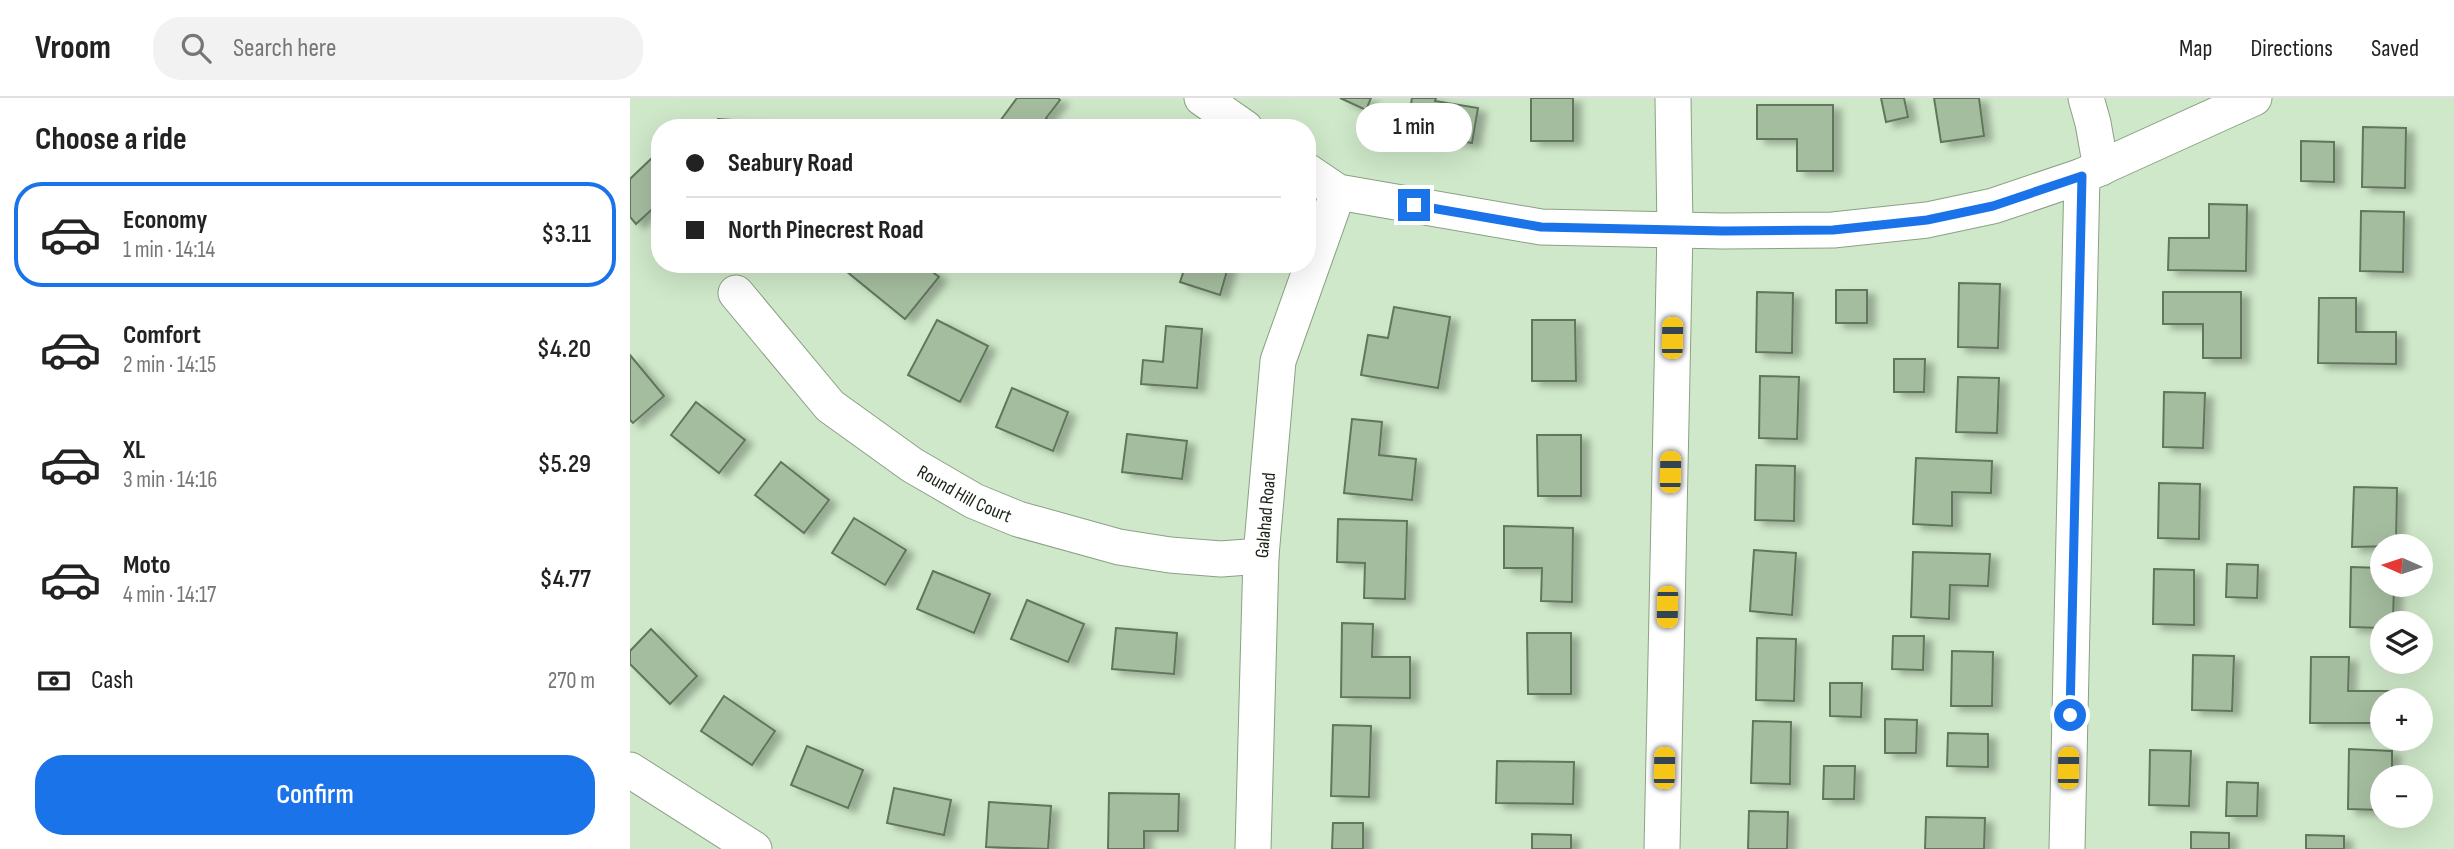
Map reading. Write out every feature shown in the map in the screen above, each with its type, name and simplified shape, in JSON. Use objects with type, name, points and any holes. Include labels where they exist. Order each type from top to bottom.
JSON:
[{"type":"street","points":[[1202,98],[1232,119]]},
{"type":"street","points":[[1662,849],[1675,230],[1673,98]]},
{"type":"street","points":[[2067,849],[2092,172],[2093,123],[2086,98]]},
{"type":"street","points":[[1316,177],[1338,192],[1541,227],[1833,230],[1905,223],[1993,206],[2092,172],[2254,98]]},
{"type":"street","name":"Galahad Road","points":[[1316,254],[1338,192]]},
{"type":"street","name":"Galahad Road","points":[[1253,849],[1261,556],[1278,361],[1309,273]]},
{"type":"street","name":"Round Hill Court","points":[[736,293],[830,405],[912,465],[974,501],[1018,519],[1119,547],[1221,559],[1261,556]]},
{"type":"street","points":[[630,769],[754,849]]},
{"type":"building","points":[[1017,98],[1060,100],[1047,119],[1002,119]]},
{"type":"building","points":[[1340,98],[1371,98],[1366,110]]},
{"type":"building","points":[[1412,98],[1436,98],[1435,101],[1478,108],[1472,143],[1406,132]]},
{"type":"building","points":[[1531,98],[1573,98],[1573,141],[1531,141]]},
{"type":"building","points":[[1881,98],[1904,98],[1908,117],[1886,122]]},
{"type":"building","points":[[1934,98],[1979,98],[1984,136],[1941,142]]},
{"type":"building","points":[[1757,105],[1833,105],[1833,171],[1797,171],[1797,139],[1757,139]]},
{"type":"building","points":[[2363,127],[2406,128],[2405,188],[2362,187]]},
{"type":"building","points":[[2301,141],[2334,142],[2334,182],[2301,181]]},
{"type":"building","points":[[651,159],[651,210],[636,224],[630,217],[630,179]]},
{"type":"building","points":[[2209,204],[2247,205],[2246,271],[2168,270],[2169,238],[2209,238]]},
{"type":"building","points":[[2361,211],[2404,212],[2403,272],[2360,271]]},
{"type":"building","points":[[848,273],[934,273],[939,277],[905,319]]},
{"type":"building","points":[[1183,273],[1226,273],[1220,295],[1180,282]]},
{"type":"building","points":[[1959,283],[2000,284],[1998,348],[1958,347]]},
{"type":"building","points":[[1836,290],[1867,290],[1867,323],[1836,323]]},
{"type":"building","points":[[1757,292],[1793,293],[1792,353],[1756,352]]},
{"type":"building","points":[[2163,292],[2241,292],[2241,358],[2203,358],[2203,324],[2163,324]]},
{"type":"building","points":[[2319,298],[2356,298],[2356,332],[2396,332],[2396,364],[2318,363]]},
{"type":"building","points":[[1394,307],[1450,317],[1438,388],[1361,375],[1368,335],[1388,338]]},
{"type":"building","points":[[937,320],[988,346],[960,402],[908,375]]},
{"type":"building","points":[[1532,320],[1575,320],[1576,381],[1532,381]]},
{"type":"building","points":[[1166,326],[1202,329],[1197,388],[1141,384],[1143,360],[1163,362]]},
{"type":"building","points":[[630,355],[664,396],[633,423],[630,420]]},
{"type":"building","points":[[1894,359],[1925,359],[1924,392],[1894,392]]},
{"type":"building","points":[[1760,376],[1799,377],[1797,439],[1759,438]]},
{"type":"building","points":[[1958,377],[1999,378],[1997,433],[1956,432]]},
{"type":"building","points":[[1012,388],[1068,412],[1053,451],[996,427]]},
{"type":"building","points":[[2164,392],[2205,393],[2203,448],[2163,447]]},
{"type":"building","points":[[696,402],[745,440],[719,473],[671,435]]},
{"type":"building","points":[[1352,419],[1382,422],[1379,455],[1416,459],[1412,500],[1344,493]]},
{"type":"building","points":[[1127,434],[1187,441],[1182,479],[1122,472]]},
{"type":"building","points":[[1537,435],[1581,435],[1581,496],[1538,496]]},
{"type":"building","points":[[1916,458],[1992,461],[1991,493],[1952,492],[1952,526],[1913,524]]},
{"type":"building","points":[[781,462],[829,500],[804,533],[755,495]]},
{"type":"building","points":[[1756,465],[1795,466],[1794,521],[1755,520]]},
{"type":"building","points":[[2159,483],[2200,484],[2199,539],[2158,538]]},
{"type":"building","points":[[2354,487],[2397,488],[2396,534],[2370,534],[2370,547],[2352,547]]},
{"type":"building","points":[[854,518],[906,550],[885,585],[832,553]]},
{"type":"building","points":[[1338,519],[1407,521],[1405,599],[1364,598],[1365,563],[1337,562]]},
{"type":"building","points":[[1504,526],[1573,528],[1572,602],[1541,601],[1542,568],[1504,568]]},
{"type":"building","points":[[1754,550],[1796,553],[1792,615],[1750,611]]},
{"type":"building","points":[[1913,552],[1990,554],[1988,586],[1950,585],[1949,619],[1911,617]]},
{"type":"building","points":[[2227,564],[2258,565],[2257,598],[2226,597]]},
{"type":"building","points":[[2351,567],[2370,568],[2370,597],[2394,597],[2393,611],[2370,611],[2370,628],[2350,627]]},
{"type":"building","points":[[2154,569],[2194,570],[2194,625],[2153,624]]},
{"type":"building","points":[[933,571],[990,594],[974,633],[917,609]]},
{"type":"building","points":[[1027,600],[1084,624],[1068,662],[1011,639]]},
{"type":"building","points":[[1342,623],[1373,624],[1372,657],[1410,657],[1410,698],[1341,697]]},
{"type":"building","points":[[1116,628],[1177,633],[1174,674],[1112,669]]},
{"type":"building","points":[[651,629],[697,676],[670,704],[630,664],[630,651]]},
{"type":"building","points":[[1527,633],[1571,633],[1571,694],[1528,694]]},
{"type":"building","points":[[1893,636],[1924,636],[1923,670],[1892,669]]},
{"type":"building","points":[[1757,638],[1796,639],[1794,701],[1756,700]]},
{"type":"building","points":[[1952,651],[1993,652],[1992,706],[1951,706]]},
{"type":"building","points":[[2193,655],[2234,656],[2232,711],[2192,710]]},
{"type":"building","points":[[2311,657],[2349,657],[2348,691],[2370,691],[2370,723],[2310,723]]},
{"type":"building","points":[[1830,683],[1862,683],[1861,717],[1830,716]]},
{"type":"building","points":[[724,696],[775,731],[752,765],[701,731]]},
{"type":"building","points":[[1885,719],[1917,720],[1916,753],[1885,753]]},
{"type":"building","points":[[1753,721],[1791,722],[1790,784],[1751,783]]},
{"type":"building","points":[[1333,725],[1371,726],[1369,797],[1331,796]]},
{"type":"building","points":[[1948,733],[1988,734],[1988,767],[1947,766]]},
{"type":"building","points":[[807,746],[863,770],[848,808],[791,785]]},
{"type":"building","points":[[2349,749],[2392,751],[2392,765],[2370,765],[2370,810],[2348,809]]},
{"type":"building","points":[[2150,750],[2191,751],[2189,806],[2149,805]]},
{"type":"building","points":[[1497,761],[1574,762],[1573,804],[1496,803]]},
{"type":"building","points":[[1824,766],[1855,766],[1854,799],[1823,799]]},
{"type":"building","points":[[2227,782],[2258,783],[2257,816],[2226,816]]},
{"type":"building","points":[[894,788],[951,800],[944,835],[887,823]]},
{"type":"building","points":[[1109,793],[1179,794],[1178,831],[1144,831],[1144,849],[1108,849]]},
{"type":"building","points":[[989,802],[1051,806],[1048,849],[986,847]]},
{"type":"building","points":[[1749,811],[1788,812],[1787,849],[1748,849]]},
{"type":"building","points":[[1926,817],[1985,818],[1984,849],[1925,849]]},
{"type":"building","points":[[1333,823],[1363,823],[1363,849],[1332,849]]},
{"type":"building","points":[[2191,832],[2229,833],[2229,849],[2191,849]]},
{"type":"building","points":[[1532,834],[1571,835],[1571,849],[1532,849]]},
{"type":"building","points":[[2306,835],[2344,836],[2344,849],[2306,849]]},
{"type":"route","points":[[1414,205],[1541,227],[1723,231],[1833,230],[1927,220],[1993,206],[2082,176],[2070,715]]}]
